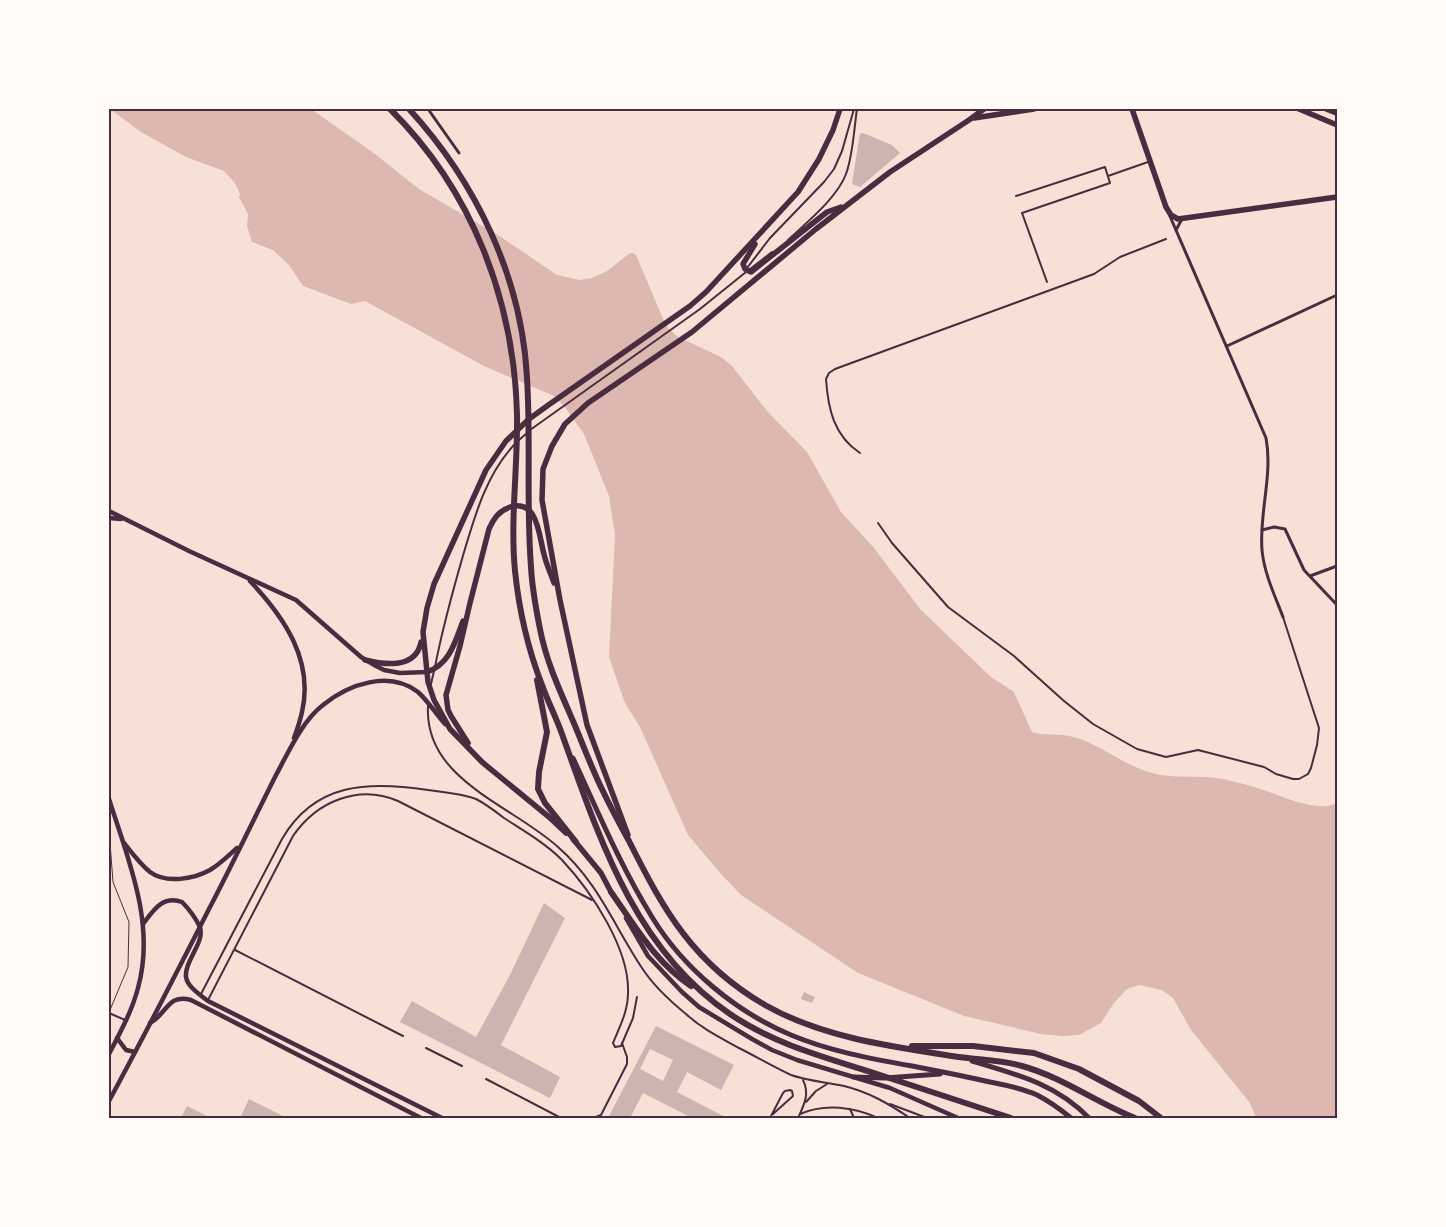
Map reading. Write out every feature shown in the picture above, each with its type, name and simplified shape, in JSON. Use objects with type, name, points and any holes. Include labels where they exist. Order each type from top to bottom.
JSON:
[{"type":"highway","points":[[390,109],[425,148],[462,203],[483,245],[501,298],[512,357],[516,393],[517,446],[513,522],[520,608],[534,662],[547,732],[539,772],[538,789],[544,803],[601,873],[643,938],[669,970],[745,1023],[794,1048],[1011,1118]]},
{"type":"highway","points":[[409,109],[441,147],[474,198],[495,241],[514,295],[527,375],[530,555],[540,631],[559,690],[600,785],[658,898],[687,940],[705,959],[744,992],[765,1005],[809,1025],[834,1033],[896,1046],[1024,1066],[1136,1118]]},
{"type":"highway","points":[[365,660],[389,664],[402,663],[418,650],[434,584],[486,470],[506,441],[529,419],[690,306],[706,292],[798,192],[809,176],[833,130],[840,109]]},
{"type":"highway","points":[[635,853],[587,725],[560,600],[542,500],[542,479],[546,462],[558,433],[575,413],[692,332],[751,285],[816,229],[890,172],[984,109]]},
{"type":"highway","points":[[972,118],[1034,109]]},
{"type":"highway","points":[[1132,109],[1168,211],[1174,217],[1182,219],[1337,197]]},
{"type":"highway","points":[[1299,109],[1337,124]]},
{"type":"highway","points":[[1327,109],[1337,113]]},
{"type":"highway","points":[[764,229],[744,260],[743,267],[747,270],[755,270],[827,212],[848,205]]},
{"type":"highway","points":[[474,753],[450,716],[446,695],[489,528],[493,519],[505,509],[516,506],[526,508],[535,518],[544,555],[560,600]]},
{"type":"highway","points":[[427,672],[434,670],[450,654],[470,603]]},
{"type":"highway","points":[[423,632],[430,689],[437,708],[450,729],[507,784],[549,817],[576,842]]},
{"type":"highway","points":[[534,662],[561,730],[602,845],[622,887],[659,946],[679,970],[709,998]]},
{"type":"highway","points":[[896,1046],[973,1046],[1034,1053],[1079,1069],[1139,1101],[1161,1118]]},
{"type":"main road","points":[[561,730],[625,869],[652,919],[676,950],[712,986],[746,1011],[791,1035],[823,1046],[874,1059],[1018,1088],[1051,1102],[1071,1118]]},
{"type":"main road","points":[[962,1057],[1040,1082],[1062,1095],[1089,1118]]},
{"type":"main road","points":[[854,1077],[885,1078],[953,1074]]},
{"type":"street","points":[[428,109],[459,153]]},
{"type":"street","points":[[1168,211],[1266,438],[1267,462],[1262,530],[1264,561],[1283,617]]},
{"type":"street","points":[[1176,231],[1182,219]]},
{"type":"street","points":[[1227,346],[1337,295]]},
{"type":"street","points":[[109,511],[296,600],[365,660],[384,670],[411,674],[427,672]]},
{"type":"street","points":[[109,518],[125,520]]},
{"type":"street","points":[[1262,530],[1274,527],[1284,529],[1310,576],[1337,605]]},
{"type":"street","points":[[1310,576],[1337,566]]},
{"type":"street","points":[[248,578],[277,610],[299,652],[305,684],[304,700],[292,744]]},
{"type":"street","points":[[109,1101],[200,927],[292,744],[310,719],[323,705],[346,690],[366,683],[387,681],[405,685],[418,693],[450,729]]},
{"type":"street","points":[[109,799],[140,903],[144,944],[142,973],[138,989],[109,1054]]},
{"type":"street","points":[[123,842],[151,873],[173,879],[186,878],[210,870],[240,846]]},
{"type":"street","points":[[612,892],[648,956],[699,1007],[772,1050],[890,1088],[958,1118]]},
{"type":"street","points":[[143,924],[158,906],[167,900],[182,902],[200,927],[200,940],[187,966],[185,976],[188,984],[200,996],[442,1118]]},
{"type":"street","points":[[149,1024],[160,1016],[172,1001],[183,998],[192,1000],[421,1118]]},
{"type":"street","points":[[117,1038],[126,1050],[135,1052]]},
{"type":"lane","points":[[747,270],[770,238],[824,182],[834,169],[842,151],[855,109]]},
{"type":"lane","points":[[855,109],[849,166],[839,188],[784,244],[747,270],[700,310],[537,424],[512,447],[496,469],[475,517],[440,642],[430,689],[428,719],[432,737],[445,761],[458,776],[543,834],[572,860],[597,891],[641,967],[660,989],[700,1026],[773,1066],[802,1079],[857,1089],[927,1118]]},
{"type":"lane","points":[[1108,176],[1150,161]]},
{"type":"lane","points":[[1016,196],[1105,167],[1110,183],[1022,213],[1047,282]]},
{"type":"lane","points":[[860,453],[845,442],[838,433],[834,422],[826,379],[835,368],[1094,274],[1120,257],[1166,239]]},
{"type":"lane","points":[[878,523],[892,543],[948,606],[1014,656],[1092,724],[1137,749],[1166,757],[1198,750],[1264,767],[1276,774],[1293,779],[1303,778],[1308,774],[1317,746],[1319,728],[1283,617]]},
{"type":"lane","points":[[200,996],[286,831],[301,813],[323,797],[346,788],[395,786],[445,792],[477,800],[546,846],[562,860],[594,901],[620,949],[626,969],[628,1001],[623,1020],[613,1044],[614,1047],[618,1048],[622,1043],[633,1018],[638,997]]},
{"type":"lane","points":[[208,1001],[294,836],[313,814],[332,802],[362,794],[388,797],[412,807],[594,901]]},
{"type":"lane","points":[[235,950],[403,1036]]},
{"type":"lane","points":[[109,1013],[125,1020]]},
{"type":"lane","points":[[593,1118],[601,1115],[627,1064],[627,1057],[622,1043]]},
{"type":"lane","points":[[426,1048],[462,1066]]},
{"type":"lane","points":[[486,1079],[560,1118]]},
{"type":"lane","points":[[798,1118],[806,1093],[802,1079]]},
{"type":"lane","points":[[804,1104],[816,1091],[828,1083]]},
{"type":"lane","points":[[770,1118],[793,1096],[790,1090],[783,1093],[773,1114]]},
{"type":"lane","points":[[887,1103],[910,1118]]},
{"type":"lane","points":[[800,1114],[824,1108],[863,1112],[878,1118]]},
{"type":"lane","points":[[850,1110],[854,1118]]},
{"type":"path","points":[[109,830],[113,882],[129,922],[128,967],[109,1013]]},
{"type":"shaded area","points":[[110,109],[311,109],[375,154],[419,189],[498,235],[557,275],[580,280],[592,278],[607,271],[630,253],[633,253],[636,255],[666,326],[678,337],[721,357],[732,366],[767,411],[807,452],[841,512],[874,548],[921,610],[991,677],[1014,692],[1032,732],[1068,736],[1083,740],[1130,764],[1156,774],[1230,781],[1318,806],[1328,806],[1337,803],[1337,1118],[1254,1118],[1255,1115],[1250,1103],[1191,1030],[1173,998],[1162,990],[1139,985],[1127,989],[1114,1003],[1101,1023],[1079,1035],[1041,1034],[964,1016],[858,973],[741,895],[688,835],[640,727],[625,703],[609,657],[615,535],[609,496],[584,434],[564,406],[554,396],[484,366],[365,301],[351,304],[303,286],[289,265],[273,250],[252,242],[247,226],[248,214],[239,197],[240,194],[235,183],[224,171],[186,157],[141,132]]},
{"type":"building","points":[[863,133],[892,145],[900,153],[860,187],[852,184],[860,134]]},
{"type":"building","points":[[544,903],[565,918],[501,1045],[560,1077],[550,1098],[400,1022],[412,1001],[476,1037],[510,975]]},
{"type":"building","points":[[804,992],[815,997],[812,1003],[801,999]]},
{"type":"building","points":[[656,1026],[734,1065],[721,1090],[687,1072],[677,1092],[727,1118],[692,1118],[643,1093],[630,1118],[608,1118]],"holes":[[[650,1049],[673,1060],[663,1081],[640,1069]]]},
{"type":"building","points":[[249,1099],[287,1118],[240,1118]]},
{"type":"building","points":[[187,1106],[211,1118],[181,1118]]}]
